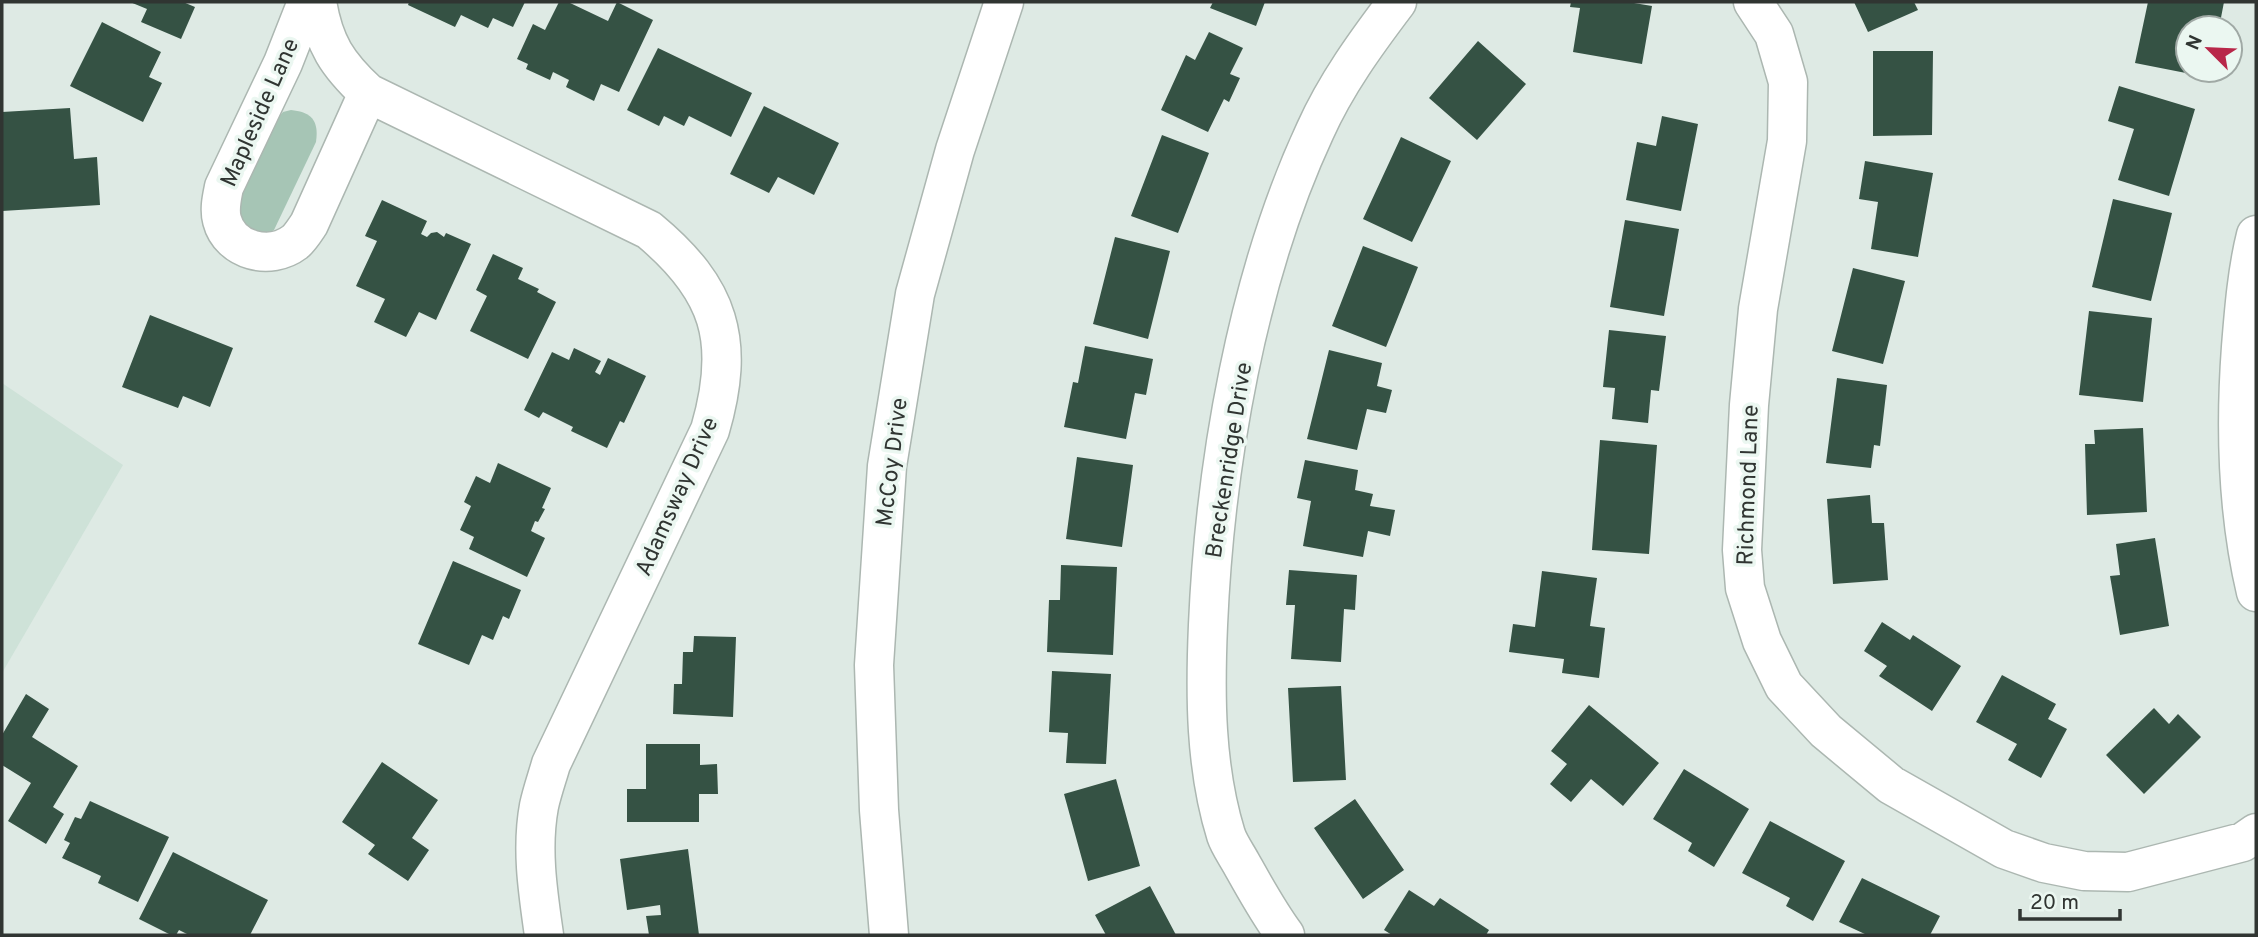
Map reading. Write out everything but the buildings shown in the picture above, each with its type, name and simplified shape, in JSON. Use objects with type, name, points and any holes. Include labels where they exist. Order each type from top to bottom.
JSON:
[{"type":"street","name":"Mapleside Lane","points":[[307,2],[283,63],[224,187],[220,204],[222,220],[230,236],[243,247],[259,252],[279,250],[296,242],[309,225],[368,93]]},
{"type":"street","name":"Adamsway Drive","points":[[317,2],[331,51],[348,75],[368,93],[649,230],[672,249],[696,278],[711,303],[721,333],[723,366],[719,401],[710,430],[551,764],[539,806],[536,848],[537,883],[544,935]]},
{"type":"street","name":"McCoy Drive","points":[[889,935],[879,810],[874,665],[887,466],[915,294],[955,150],[1004,2]]},
{"type":"street","name":"Breckenridge Drive","points":[[1285,935],[1269,914],[1227,837],[1211,765],[1205,697],[1211,561],[1228,430],[1248,337],[1264,273],[1293,183],[1315,129],[1354,59],[1397,2]]},
{"type":"street","name":"Richmond Lane","points":[[1753,2],[1774,34],[1788,82],[1787,141],[1758,309],[1749,405],[1742,550],[1745,588],[1762,641],[1784,686],[1826,731],[1891,785],[2004,849],[2044,863],[2084,871],[2128,872],[2243,842],[2256,833]]},
{"type":"street","points":[[2256,235],[2243,322],[2238,386],[2248,471],[2243,528],[2256,592]]},
{"type":"shaded area","points":[[291,110],[309,115],[315,123],[316,142],[274,230],[259,239],[238,228],[236,207],[276,120],[283,112]]},
{"type":"shaded area","points":[[2,383],[123,465],[2,673]]}]
